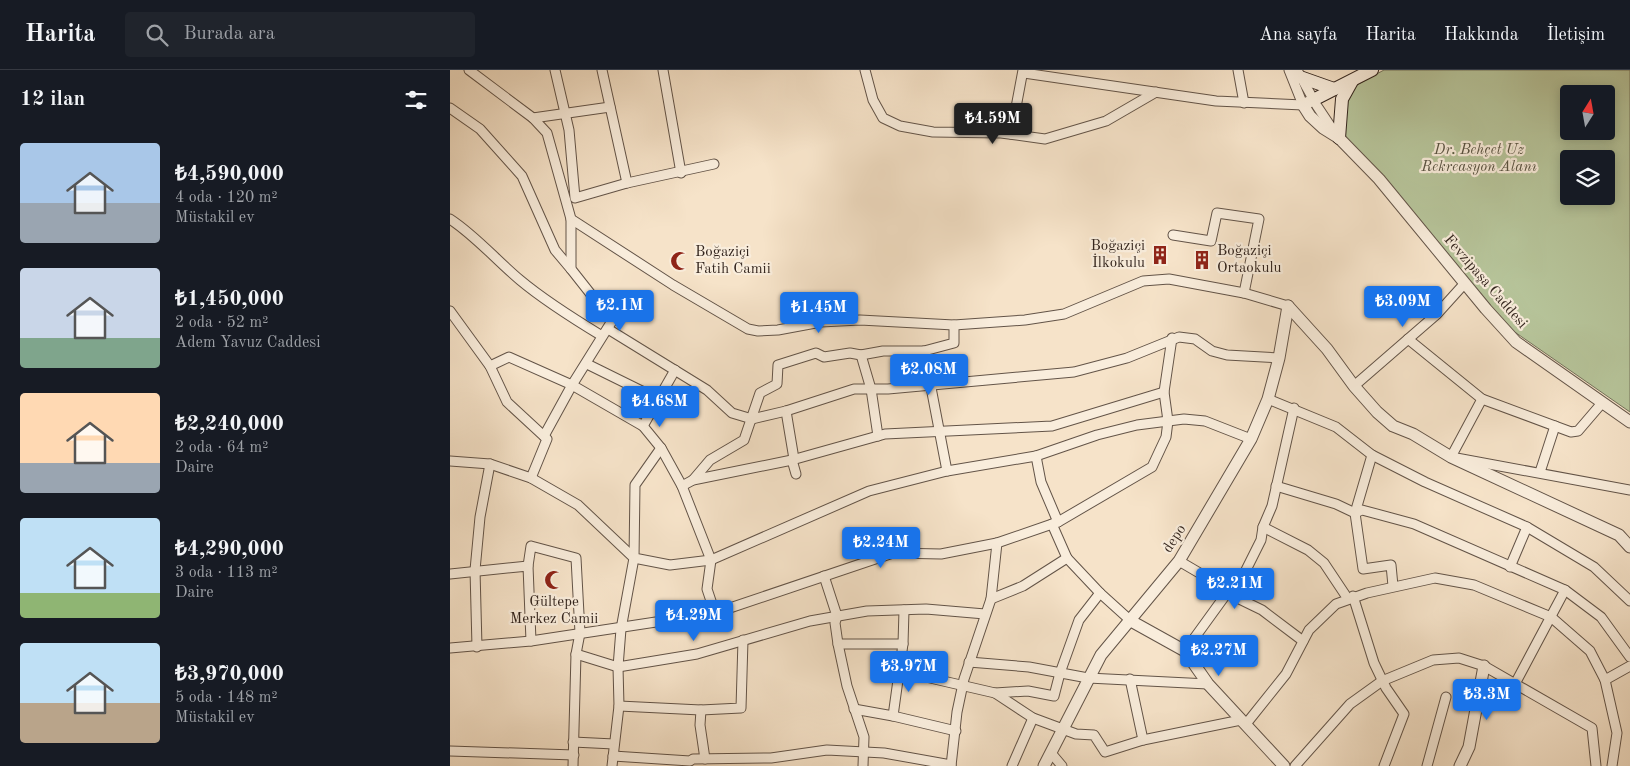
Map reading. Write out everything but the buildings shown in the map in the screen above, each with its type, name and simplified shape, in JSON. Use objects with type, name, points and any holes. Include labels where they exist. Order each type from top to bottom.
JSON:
[{"type":"main road","points":[[1308,102],[1370,71]]},
{"type":"main road","points":[[1299,73],[1334,89]]},
{"type":"main road","points":[[1339,138],[1342,98],[1352,80]]},
{"type":"street","points":[[470,70],[533,118],[547,134],[571,219],[571,269]]},
{"type":"street","points":[[555,70],[569,130],[575,198],[627,183],[681,173],[714,164]]},
{"type":"street","points":[[602,70],[627,183]]},
{"type":"street","points":[[663,70],[681,173]]},
{"type":"street","points":[[865,70],[873,100],[883,118],[900,126],[932,132],[1012,134],[1045,139],[1106,121],[1156,92]]},
{"type":"street","points":[[1238,70],[1244,103]]},
{"type":"street","points":[[1289,70],[1308,102]]},
{"type":"street","points":[[1012,134],[1023,71],[1156,92],[1244,103],[1308,102]]},
{"type":"street","points":[[1299,73],[1308,102]]},
{"type":"street","name":"Fevzipaşa Caddesi","points":[[1308,102],[1310,116],[1322,128],[1339,138],[1379,179],[1466,283],[1486,310],[1516,342],[1630,422]]},
{"type":"street","points":[[533,118],[565,115],[610,107]]},
{"type":"street","points":[[450,108],[480,129],[522,176],[555,250],[612,322],[572,385],[544,436]]},
{"type":"street","points":[[1173,235],[1211,241],[1217,214],[1259,219],[1244,293]]},
{"type":"street","points":[[450,219],[462,226],[519,279],[554,306],[675,370],[707,390],[732,413],[752,420],[854,389],[1074,372],[1127,358],[1172,338],[1195,339],[1212,351],[1227,355],[1279,358]]},
{"type":"street","points":[[571,219],[673,285],[748,329],[758,331],[778,330],[821,322],[860,320],[954,326],[1026,320],[1064,314],[1144,281],[1169,279],[1244,293],[1288,306],[1327,349],[1354,386],[1377,412],[1394,426],[1413,434],[1451,457],[1619,535],[1630,547]]},
{"type":"street","points":[[1354,386],[1437,314],[1466,283]]},
{"type":"street","name":"depo","points":[[1044,766],[1101,655],[1179,561],[1251,439],[1268,399],[1279,358],[1288,306]]},
{"type":"street","points":[[450,312],[490,366],[507,402],[547,439],[531,478]]},
{"type":"street","points":[[693,480],[710,460],[744,440],[760,393],[777,384],[778,365],[816,353],[824,356],[850,353],[861,355],[884,351],[924,351],[954,343],[954,326]]},
{"type":"street","points":[[450,648],[530,641],[715,613],[893,553],[941,554],[997,543],[1055,523],[1152,468],[1166,437],[1168,421],[1164,392],[1172,338]]},
{"type":"street","points":[[1408,340],[1482,399],[1556,426],[1576,432],[1602,403]]},
{"type":"street","points":[[924,351],[947,471]]},
{"type":"street","points":[[861,355],[871,389],[878,436]]},
{"type":"street","points":[[490,366],[509,357],[572,385],[643,426],[661,448],[682,486],[711,560],[707,589],[715,613]]},
{"type":"street","points":[[587,364],[658,399]]},
{"type":"street","points":[[643,426],[675,370]]},
{"type":"street","points":[[682,486],[693,480],[793,459],[878,436],[938,430],[1052,426],[1164,392]]},
{"type":"street","points":[[1268,399],[1294,408],[1336,427],[1372,455],[1425,482],[1527,527],[1594,567],[1630,601]]},
{"type":"street","points":[[1451,457],[1482,399]]},
{"type":"street","points":[[1185,651],[1227,593],[1242,578],[1261,540],[1263,527],[1272,506],[1294,408]]},
{"type":"street","points":[[786,411],[796,474]]},
{"type":"street","points":[[450,461],[490,464],[531,478],[578,505],[634,558],[670,565],[711,560],[869,490],[947,471],[1036,456],[1105,433],[1137,425],[1184,419],[1205,421],[1251,439]]},
{"type":"street","points":[[1540,472],[1556,426]]},
{"type":"street","points":[[612,766],[619,706],[618,667],[621,628],[634,558],[634,485],[661,448]]},
{"type":"street","points":[[1372,455],[1355,513],[1363,569],[1391,565],[1393,586]]},
{"type":"street","points":[[1036,456],[1041,482],[1067,558],[1100,593],[1131,621],[1185,651],[1208,684],[1284,766]]},
{"type":"street","points":[[1451,457],[1630,490]]},
{"type":"street","points":[[477,647],[475,570],[480,517],[490,464]]},
{"type":"street","points":[[1276,486],[1336,504],[1355,513],[1362,510],[1414,524],[1565,590],[1601,617],[1630,657]]},
{"type":"street","points":[[1263,527],[1308,550],[1324,563],[1350,598],[1382,681],[1404,714],[1384,766]]},
{"type":"street","points":[[1510,567],[1527,527]]},
{"type":"street","points":[[613,756],[691,764],[693,759],[742,762],[827,750],[864,751],[951,765],[963,684],[991,599],[997,543]]},
{"type":"street","points":[[530,641],[528,566],[531,546],[576,558],[580,633],[576,654],[573,766]]},
{"type":"street","points":[[991,599],[1023,586],[1067,558]]},
{"type":"street","points":[[1179,561],[1225,588],[1227,593],[1262,610],[1303,641]]},
{"type":"street","points":[[450,574],[528,566]]},
{"type":"street","points":[[824,576],[837,616],[838,644],[854,709],[864,738],[863,766]]},
{"type":"street","points":[[900,670],[995,693],[1033,718],[1076,734],[1094,735],[1106,752],[1143,740],[1243,722],[1286,674],[1308,630],[1336,604],[1350,598],[1393,586],[1435,578],[1474,585],[1551,617],[1590,651],[1605,680],[1617,733],[1612,766]]},
{"type":"street","points":[[1516,682],[1565,590]]},
{"type":"street","points":[[995,693],[1028,691],[1054,696],[1079,620],[1100,593]]},
{"type":"street","points":[[576,654],[618,667],[697,654],[810,621],[867,611],[926,608],[985,614]]},
{"type":"street","points":[[893,716],[903,644],[904,610]]},
{"type":"street","points":[[619,706],[701,710],[741,708],[743,640]]},
{"type":"street","points":[[838,644],[903,644]]},
{"type":"street","points":[[1295,766],[1350,704],[1382,681],[1433,660],[1459,658],[1484,666],[1516,682],[1592,728],[1596,766]]},
{"type":"street","points":[[970,662],[1029,667],[1088,678],[1208,684]]},
{"type":"street","points":[[1460,766],[1469,747],[1484,666]]},
{"type":"street","points":[[1605,680],[1630,666]]},
{"type":"street","points":[[1130,679],[1143,740]]},
{"type":"street","points":[[1427,766],[1446,697]]},
{"type":"street","points":[[854,709],[956,731]]},
{"type":"street","points":[[701,710],[700,725],[705,759]]},
{"type":"street","points":[[1012,766],[1033,718]]},
{"type":"street","points":[[573,742],[614,744]]},
{"type":"street","points":[[450,751],[574,755]]},
{"type":"street","points":[[1051,753],[1062,766]]},
{"type":"green space","name":"Dr. Behçet Uz Rekreasyon Alanı","points":[[1384,70],[1630,70],[1630,412],[1509,328],[1345,141],[1342,97],[1353,87]]},
{"type":"place","name":"Boğaziçi İlkokulu","points":[[1160,255]]},
{"type":"place","name":"Boğaziçi Ortaokulu","points":[[1202,260]]},
{"type":"place","name":"Boğaziçi Fatih Camii","points":[[680,261]]},
{"type":"place","name":"Gültepe Merkez Camii","points":[[554,580]]}]
